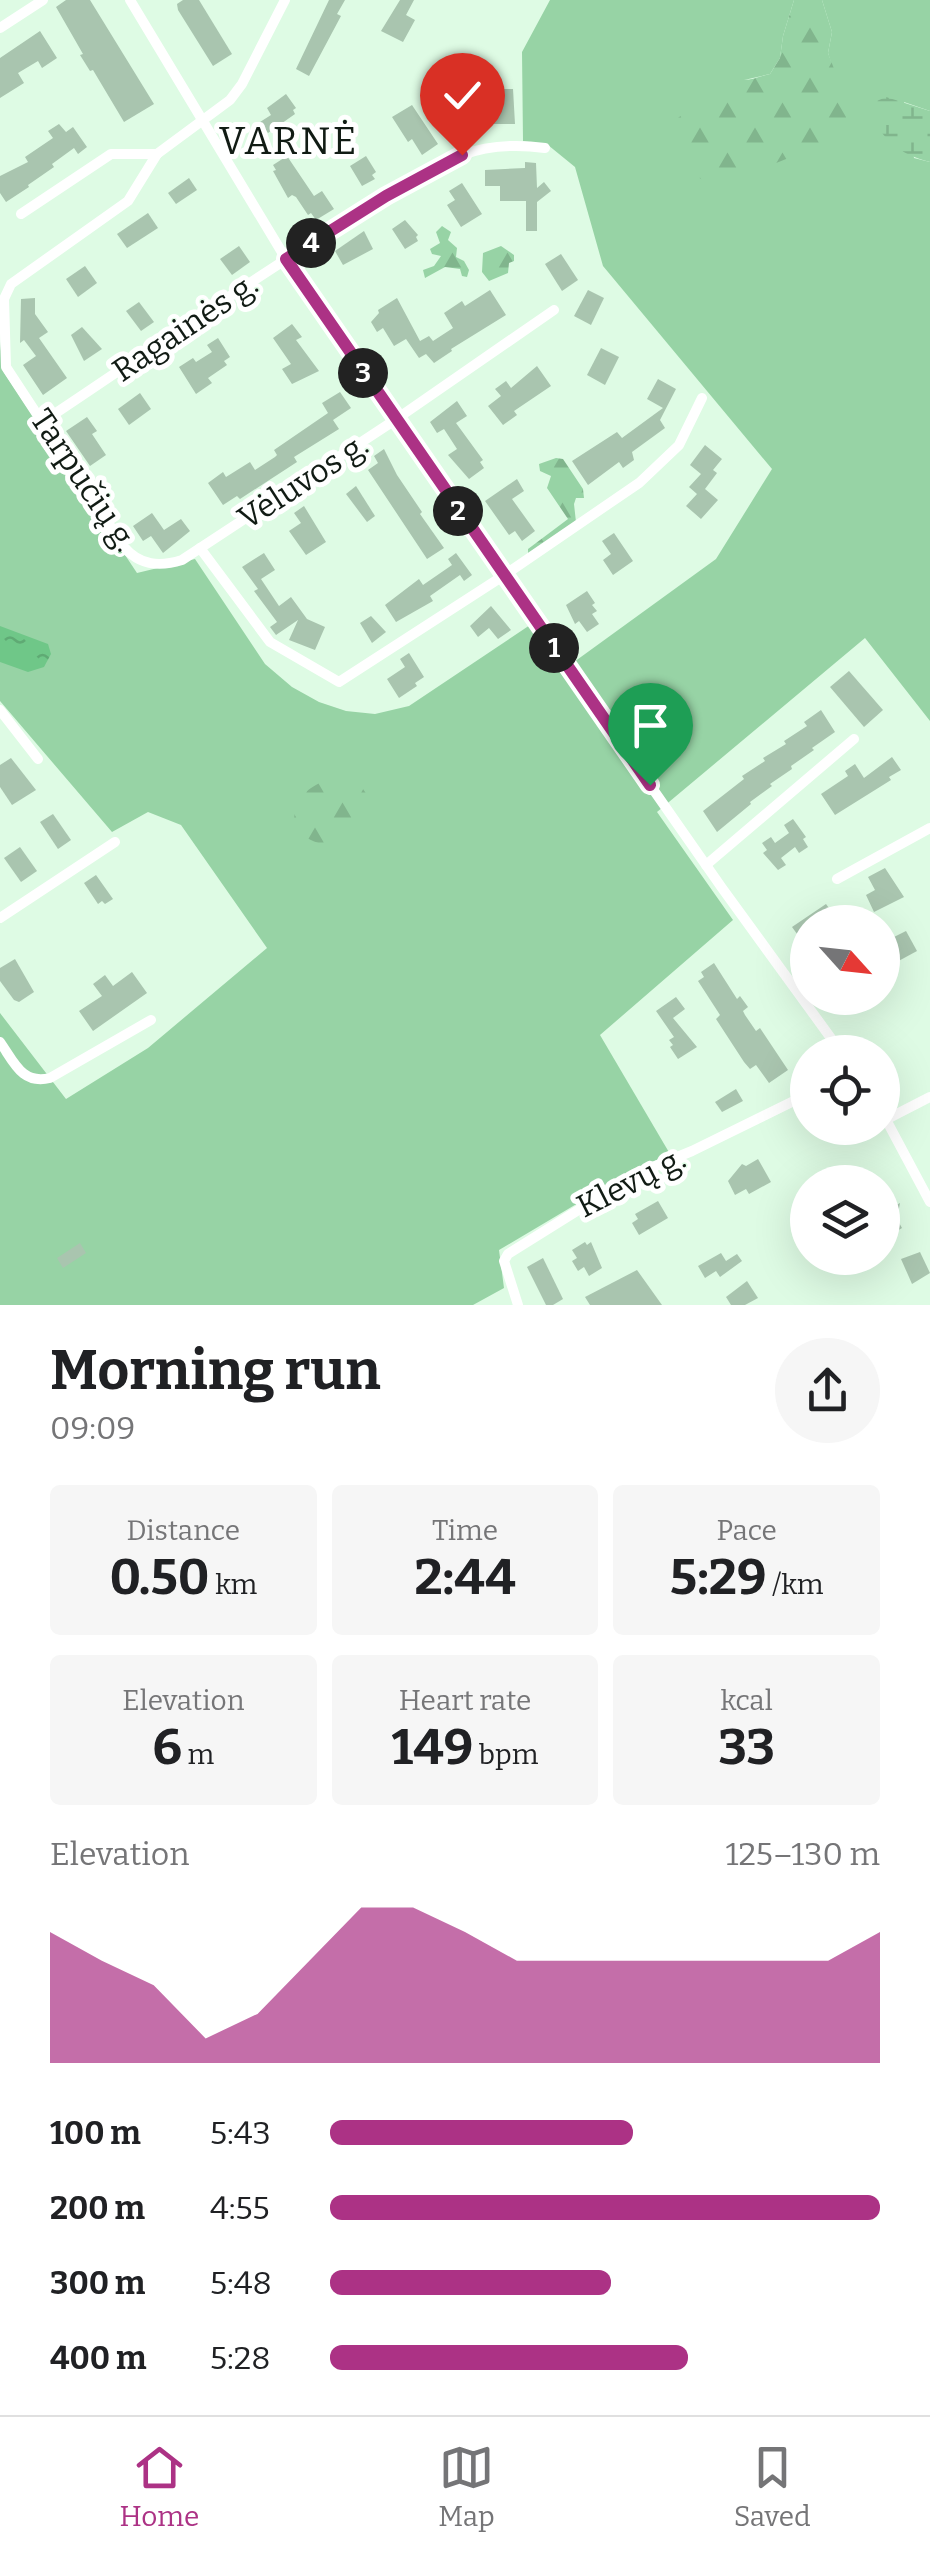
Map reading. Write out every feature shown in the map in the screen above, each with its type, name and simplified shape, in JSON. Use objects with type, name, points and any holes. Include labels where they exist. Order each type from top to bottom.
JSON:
[{"type":"street","points":[[0,28],[43,0]]},
{"type":"street","points":[[130,0],[286,259],[503,576],[830,1035]]},
{"type":"street","points":[[21,214],[111,154],[156,154],[203,121],[237,91],[285,0]]},
{"type":"street","name":"Ragainės g.","points":[[44,421],[386,196],[462,155],[516,144],[544,148]]},
{"type":"street","name":"Tarpučių g.","points":[[156,154],[128,201],[11,284],[4,299],[6,368],[130,554],[144,562],[169,564],[200,548]]},
{"type":"street","name":"Vėluvos g.","points":[[200,548],[554,310]]},
{"type":"street","points":[[200,548],[270,642],[339,682],[639,483],[664,460],[692,424],[702,398]]},
{"type":"street","points":[[0,710],[38,758]]},
{"type":"street","points":[[706,865],[854,739]]},
{"type":"street","points":[[837,880],[930,828]]},
{"type":"street","points":[[0,918],[115,842]]},
{"type":"street","points":[[0,1042],[19,1072],[39,1081],[152,1020]]},
{"type":"street","points":[[900,1109],[930,1097]]},
{"type":"street","name":"Klevų g.","points":[[518,1305],[504,1262],[508,1254],[636,1174],[790,1103]]},
{"type":"street","points":[[900,1144],[930,1202]]},
{"type":"green space","points":[[550,0],[794,0],[780,58],[770,74],[744,80],[834,72],[828,53],[832,32],[822,0],[930,0],[930,111],[904,102],[914,158],[930,162],[930,721],[865,638],[657,812],[733,920],[600,1035],[670,1154],[632,1171],[499,1250],[504,1288],[473,1305],[0,1305],[0,1013],[66,1099],[148,1048],[267,948],[181,825],[148,812],[112,832],[0,701],[0,341],[3,371],[137,573],[195,559],[265,664],[292,687],[346,711],[375,714],[409,706],[539,619],[574,662],[716,559],[772,469],[603,266],[575,167],[548,145],[523,141],[522,52]]},
{"type":"green space","points":[[794,0],[822,0],[832,32],[828,53],[849,108],[843,127],[833,140],[717,187],[697,176],[684,162],[673,122],[718,92],[770,74],[780,58]]},
{"type":"green space","points":[[886,97],[930,111],[930,162],[899,149],[883,135],[870,104]]},
{"type":"green space","points":[[442,226],[451,232],[448,240],[457,248],[456,257],[469,270],[467,277],[462,276],[460,269],[445,267],[425,278],[423,270],[434,266],[441,256],[432,254],[430,249],[440,243],[436,232]]},
{"type":"green space","points":[[501,246],[514,255],[514,261],[509,263],[508,273],[489,281],[482,272],[483,253]]},
{"type":"green space","points":[[563,459],[583,489],[584,498],[576,498],[574,504],[576,522],[528,555],[528,549],[568,519],[547,488],[551,476],[540,471],[539,464]]},
{"type":"green space","points":[[341,774],[366,793],[372,808],[371,823],[351,838],[321,844],[302,834],[294,824],[295,813],[307,791]]},
{"type":"water","points":[[0,626],[48,644],[51,654],[44,667],[28,672],[0,662]]},
{"type":"building","points":[[66,0],[90,0],[154,104],[124,122],[80,55],[83,54],[56,7]]},
{"type":"building","points":[[199,0],[232,54],[213,66],[178,10],[177,4]]},
{"type":"building","points":[[329,0],[345,0],[337,14],[341,16],[309,76],[296,69]]},
{"type":"building","points":[[400,0],[414,0],[406,15],[415,20],[403,42],[381,31]]},
{"type":"building","points":[[40,31],[57,58],[42,68],[38,61],[18,73],[24,83],[0,98],[0,58]]},
{"type":"building","points":[[495,89],[513,89],[515,124],[473,124],[474,127],[448,133],[445,117],[483,106],[483,101],[495,101]]},
{"type":"building","points":[[286,94],[296,108],[295,114],[268,133],[260,122],[271,115],[267,108]]},
{"type":"building","points":[[412,105],[438,144],[422,155],[392,117]]},
{"type":"building","points":[[59,124],[66,132],[73,127],[87,147],[78,154],[74,148],[6,202],[0,193],[0,176],[28,162],[25,157],[53,138],[48,131]]},
{"type":"building","points":[[287,156],[314,196],[322,191],[334,209],[316,220],[296,197],[288,198],[273,171],[273,165]]},
{"type":"building","points":[[366,156],[376,172],[372,175],[375,179],[362,186],[350,166]]},
{"type":"building","points":[[525,162],[536,163],[537,188],[544,182],[551,191],[537,202],[537,231],[526,231],[526,201],[500,201],[500,186],[485,186],[485,170],[525,168]]},
{"type":"building","points":[[189,178],[197,190],[176,204],[168,193]]},
{"type":"building","points":[[462,183],[482,214],[461,227],[447,205],[455,200],[449,191]]},
{"type":"building","points":[[148,213],[158,228],[127,248],[117,234]]},
{"type":"building","points":[[405,220],[418,235],[418,241],[405,249],[392,229]]},
{"type":"building","points":[[364,231],[373,249],[343,265],[335,251]]},
{"type":"building","points":[[239,246],[250,262],[232,275],[220,259]]},
{"type":"building","points":[[561,254],[578,280],[562,291],[545,264]]},
{"type":"building","points":[[85,266],[97,283],[78,297],[66,279]]},
{"type":"building","points":[[490,290],[506,315],[434,363],[426,354],[419,358],[406,339],[394,346],[383,328],[377,332],[371,322],[378,310],[397,298],[420,341],[429,336],[433,341],[453,328],[444,313],[462,301],[465,306]]},
{"type":"building","points":[[588,290],[604,298],[591,325],[574,316]]},
{"type":"building","points":[[35,298],[35,314],[48,332],[39,338],[67,378],[43,395],[23,365],[36,356],[24,340],[20,343],[21,299]]},
{"type":"building","points":[[139,302],[154,322],[141,331],[126,311]]},
{"type":"building","points":[[292,324],[302,337],[296,340],[319,371],[292,384],[282,369],[291,364],[273,338]]},
{"type":"building","points":[[82,327],[102,349],[84,361],[71,335]]},
{"type":"building","points":[[218,338],[230,357],[224,361],[227,365],[208,378],[212,383],[196,394],[179,367],[212,352],[207,345]]},
{"type":"building","points":[[601,348],[619,357],[605,385],[587,375]]},
{"type":"building","points":[[537,366],[551,386],[514,411],[517,415],[503,425],[488,406],[501,396],[495,389],[506,381],[511,388]]},
{"type":"building","points":[[658,379],[676,389],[660,420],[665,428],[632,452],[634,460],[623,468],[619,462],[588,485],[572,461],[617,432],[622,438],[663,408],[647,399]]},
{"type":"building","points":[[340,392],[351,408],[333,420],[339,429],[294,457],[297,462],[240,499],[237,496],[223,505],[208,483],[223,472],[226,477],[250,462],[255,470],[275,457],[274,450],[328,413],[322,403]]},
{"type":"building","points":[[140,393],[151,409],[129,425],[118,409]]},
{"type":"building","points":[[457,401],[467,416],[456,423],[483,460],[480,462],[484,468],[469,479],[448,455],[457,449],[444,429],[437,433],[430,422]]},
{"type":"building","points":[[87,417],[97,431],[92,434],[106,455],[90,466],[66,431]]},
{"type":"building","points":[[705,445],[722,459],[705,489],[718,500],[701,519],[686,506],[697,494],[689,487],[701,474],[690,465]]},
{"type":"building","points":[[384,449],[444,548],[427,559],[368,470],[378,463],[374,456]]},
{"type":"building","points":[[517,479],[524,491],[512,499],[535,531],[522,541],[515,531],[509,535],[485,501]]},
{"type":"building","points":[[356,486],[375,516],[367,522],[346,494]]},
{"type":"building","points":[[304,506],[326,542],[306,555],[289,531],[301,523],[294,513]]},
{"type":"building","points":[[152,513],[164,530],[181,519],[190,531],[163,553],[151,536],[143,541],[133,526]]},
{"type":"building","points":[[614,533],[633,561],[613,575],[603,560],[611,554],[602,541]]},
{"type":"building","points":[[264,553],[275,570],[261,579],[279,606],[291,597],[307,619],[325,627],[315,650],[289,640],[298,620],[276,635],[270,627],[277,622],[242,567]]},
{"type":"building","points":[[456,553],[472,575],[464,581],[460,575],[430,596],[433,601],[396,622],[385,605],[419,579],[423,585],[452,565],[448,559]]},
{"type":"building","points":[[587,591],[595,603],[592,605],[597,611],[592,614],[599,624],[587,632],[579,621],[575,624],[566,605]]},
{"type":"building","points":[[491,606],[511,630],[498,639],[489,628],[478,637],[470,626]]},
{"type":"building","points":[[371,616],[386,632],[372,643],[360,623]]},
{"type":"building","points":[[409,653],[424,677],[399,698],[387,679],[405,667],[400,659]]},
{"type":"building","points":[[849,671],[883,710],[864,727],[830,687]]},
{"type":"building","points":[[821,710],[835,732],[717,832],[703,811],[765,761],[763,758],[786,744],[784,741],[807,726],[804,722]]},
{"type":"building","points":[[892,757],[901,770],[835,815],[821,794],[848,776],[845,771],[855,764],[864,778]]},
{"type":"building","points":[[11,758],[36,790],[12,805],[0,787],[0,765]]},
{"type":"building","points":[[53,814],[71,840],[58,849],[40,822]]},
{"type":"building","points":[[793,819],[808,847],[799,853],[795,847],[781,858],[786,865],[778,870],[763,853],[767,850],[762,843],[771,837],[775,843],[789,833],[784,825]]},
{"type":"building","points":[[20,847],[37,871],[21,882],[4,858]]},
{"type":"building","points":[[885,868],[904,897],[888,905],[871,905],[866,895],[875,890],[868,877]]},
{"type":"building","points":[[96,875],[113,899],[105,904],[98,904],[84,883]]},
{"type":"building","points":[[906,931],[917,951],[900,960],[900,934]]},
{"type":"building","points":[[15,959],[34,992],[19,1002],[0,981],[0,968]]},
{"type":"building","points":[[714,963],[737,999],[740,996],[748,1007],[743,1011],[756,1031],[760,1028],[788,1070],[769,1083],[756,1065],[750,1069],[744,1062],[716,1019],[720,1015],[698,981],[704,977],[701,972]]},
{"type":"building","points":[[132,972],[147,993],[93,1031],[79,1011],[102,996],[93,984],[105,975],[113,986]]},
{"type":"building","points":[[676,997],[685,1009],[673,1018],[697,1047],[678,1059],[670,1047],[673,1045],[669,1040],[674,1037],[656,1011]]},
{"type":"building","points":[[736,1089],[743,1101],[722,1112],[715,1102]]},
{"type":"building","points":[[758,1159],[771,1182],[749,1194],[746,1189],[735,1195],[728,1181],[742,1164],[746,1166]]},
{"type":"building","points":[[658,1201],[668,1218],[639,1235],[632,1223],[638,1219],[635,1214]]},
{"type":"building","points":[[591,1242],[602,1268],[589,1276],[584,1267],[578,1271],[572,1261],[577,1258],[572,1250]]},
{"type":"building","points":[[80,1243],[86,1253],[63,1268],[57,1258]]},
{"type":"building","points":[[920,1252],[930,1273],[912,1284],[901,1259]]},
{"type":"building","points":[[721,1253],[726,1261],[737,1254],[742,1261],[720,1277],[716,1271],[705,1278],[698,1266]]},
{"type":"building","points":[[543,1258],[563,1299],[553,1305],[546,1305],[527,1267]]},
{"type":"building","points":[[637,1270],[662,1305],[590,1305],[585,1297]]},
{"type":"building","points":[[747,1281],[758,1298],[745,1305],[731,1305],[726,1297]]},
{"type":"district","name":"VARNĖ","points":[[289,141]]},
{"type":"route","points":[[462,155],[386,196],[286,259],[650,785]]}]
